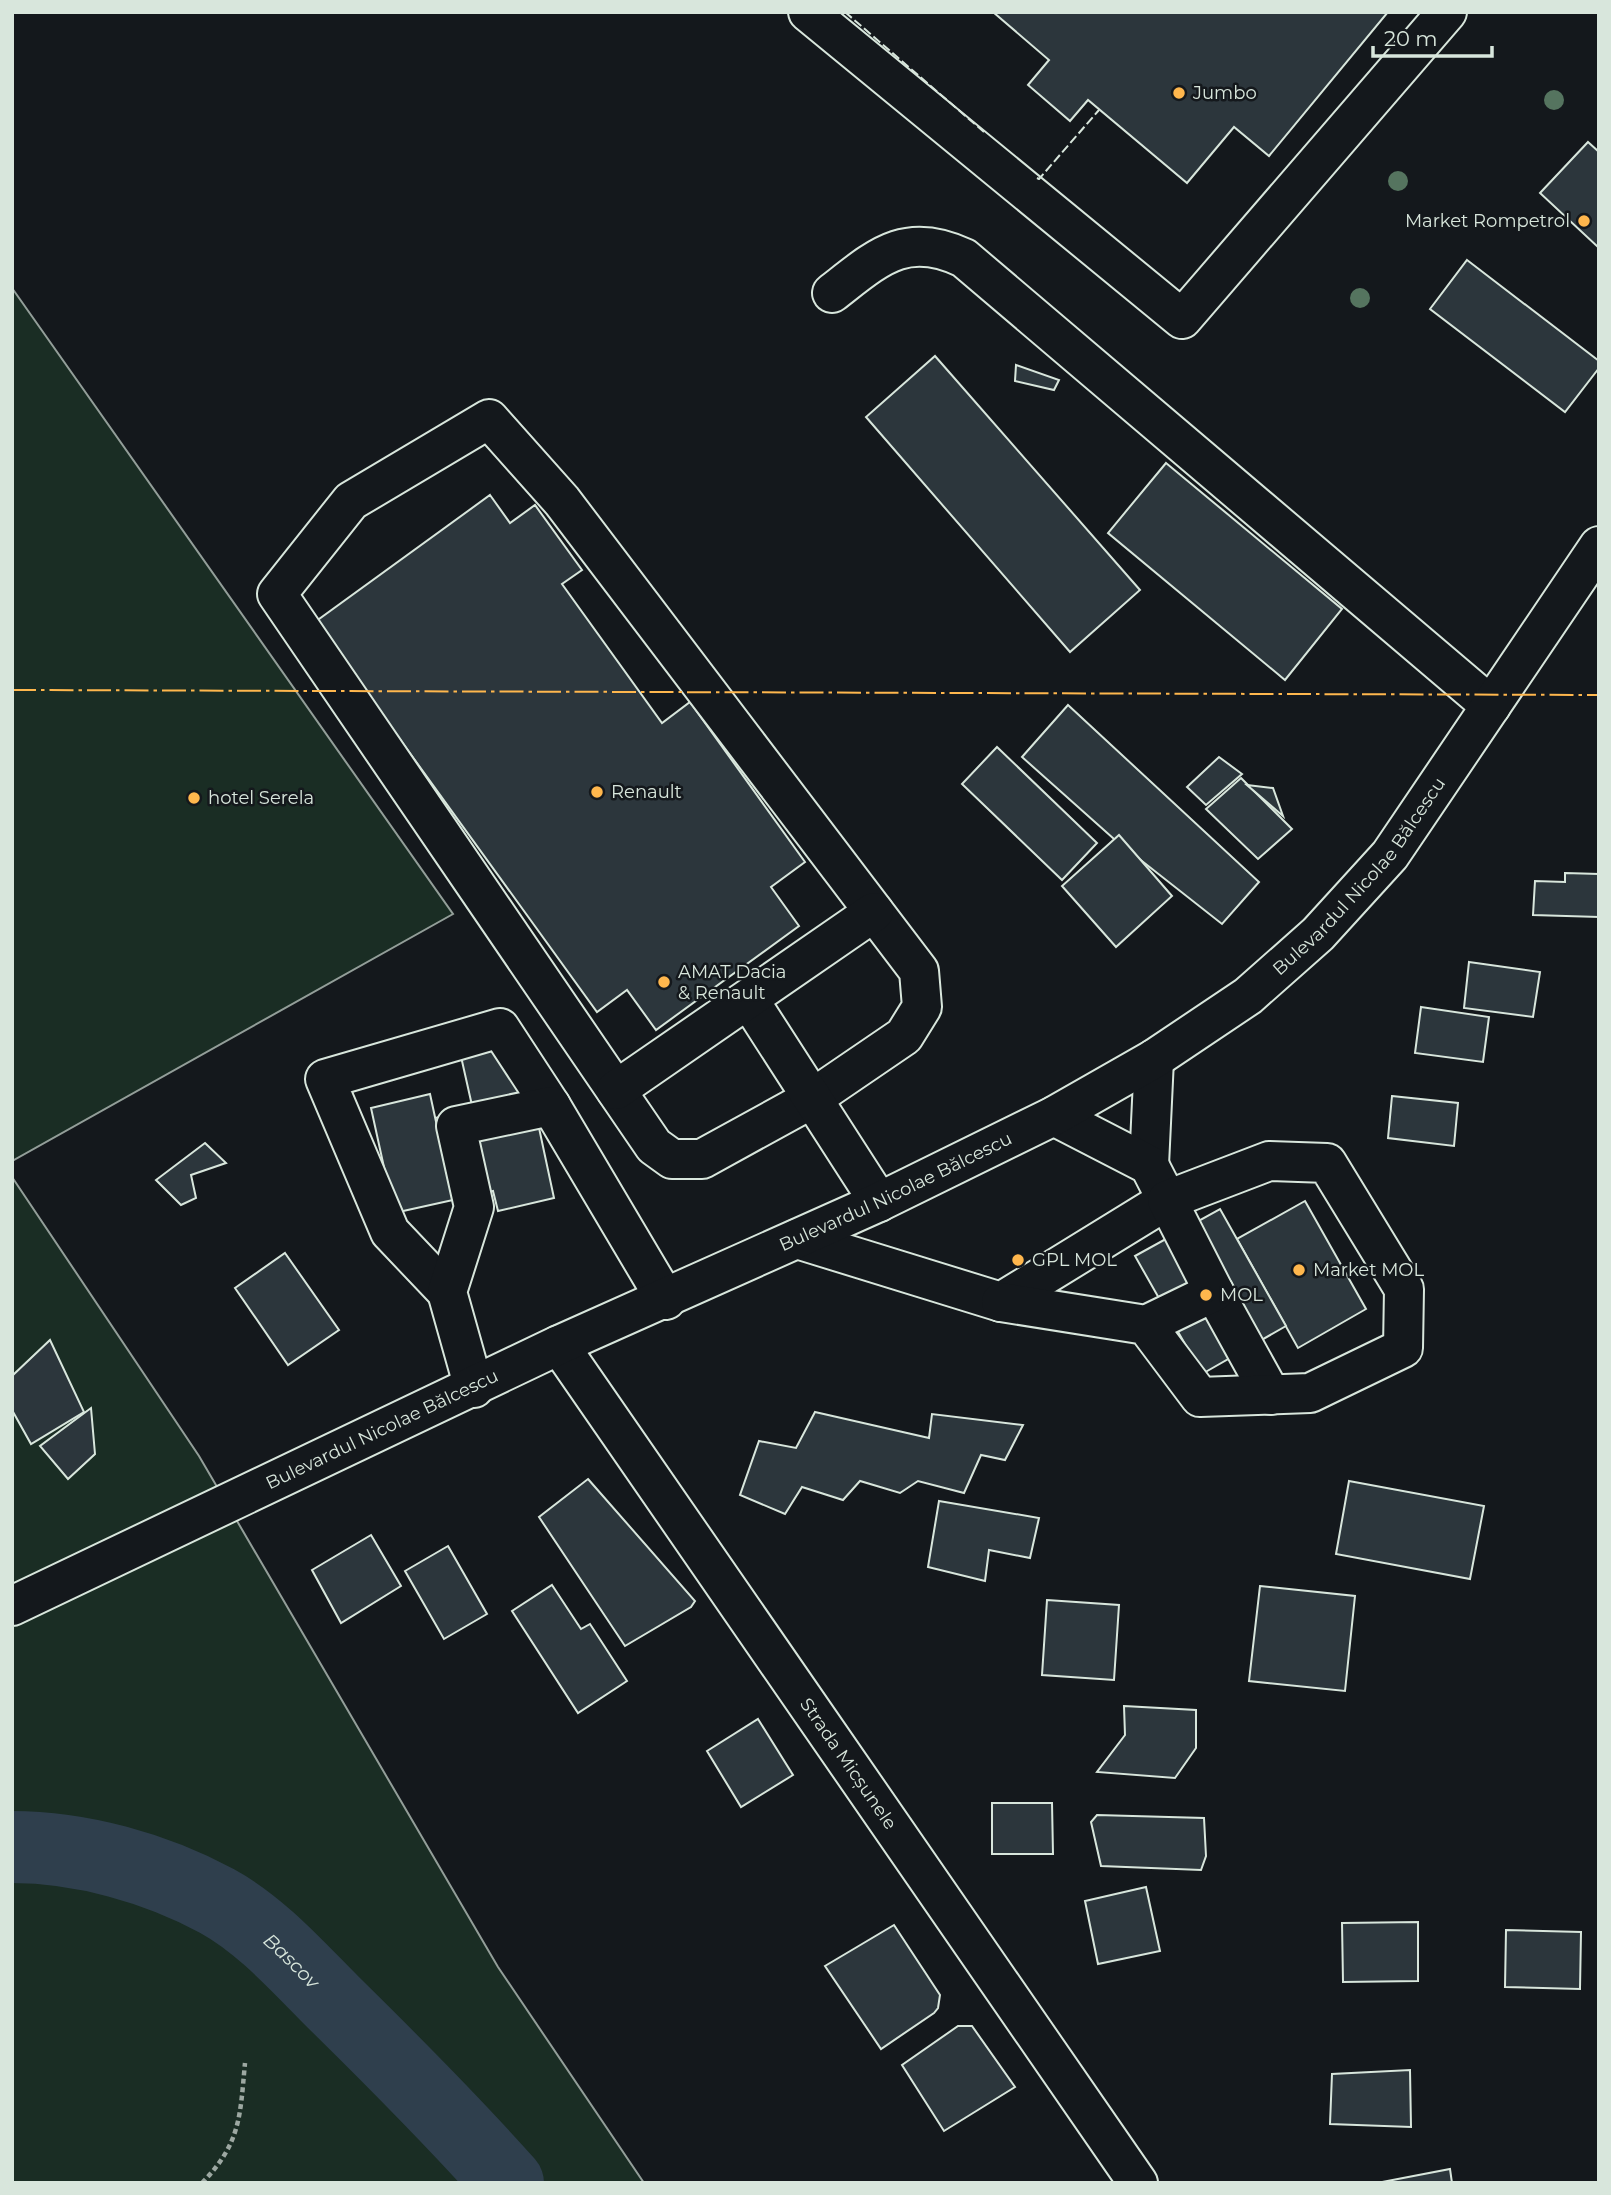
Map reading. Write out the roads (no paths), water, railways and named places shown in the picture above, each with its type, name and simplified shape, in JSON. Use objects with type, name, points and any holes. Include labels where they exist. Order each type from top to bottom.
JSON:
[{"type":"main road","points":[[807,12],[1182,319],[1447,12]]},
{"type":"main road","points":[[832,293],[883,254],[897,248],[928,246],[947,250],[964,258],[1491,706]]},
{"type":"main road","points":[[489,419],[562,501],[919,971],[922,1007],[904,1036],[813,1098],[702,1159],[672,1159],[654,1146],[616,1090],[277,594],[351,501],[489,419]]},
{"type":"main road","name":"Bulevardul Nicolae Bălcescu","points":[[12,1606],[474,1388],[559,1345],[666,1300],[879,1202],[1054,1116],[1154,1059],[1248,996],[1318,934],[1390,855],[1599,546]]},
{"type":"main road","points":[[616,1090],[874,912]]},
{"type":"main road","points":[[749,1000],[879,1202]]},
{"type":"main road","points":[[474,1388],[447,1292],[390,1232],[325,1079],[500,1028],[551,1106],[666,1300]]},
{"type":"main road","points":[[1154,1059],[1149,1165],[1271,1395]]},
{"type":"main road","points":[[447,1292],[474,1207],[457,1126],[551,1106]]},
{"type":"main road","points":[[1054,1116],[1149,1165]]},
{"type":"main road","points":[[1001,1302],[1167,1200],[1269,1161],[1327,1163],[1404,1289],[1403,1348],[1310,1393],[1200,1397],[1146,1325]]},
{"type":"main road","points":[[797,1239],[1001,1302],[1146,1325],[1214,1292]]},
{"type":"main road","name":"Strada Micșunele","points":[[559,1345],[1138,2183]]},
{"type":"waterway","name":"Bascov","points":[[12,1847],[91,1855],[144,1869],[194,1889],[233,1911],[264,1934],[293,1961],[422,2091],[508,2183]]},
{"type":"place","name":"Jumbo","points":[[1179,93]]},
{"type":"place","name":"Market Rompetrol","points":[[1584,221]]},
{"type":"place","name":"Renault","points":[[597,792]]},
{"type":"place","name":"hotel Serela","points":[[194,798]]},
{"type":"place","name":"AMAT Dacia & Renault","points":[[664,982]]},
{"type":"place","name":"GPL MOL","points":[[1018,1260]]},
{"type":"place","name":"Market MOL","points":[[1299,1270]]},
{"type":"place","name":"MOL","points":[[1206,1295]]}]
